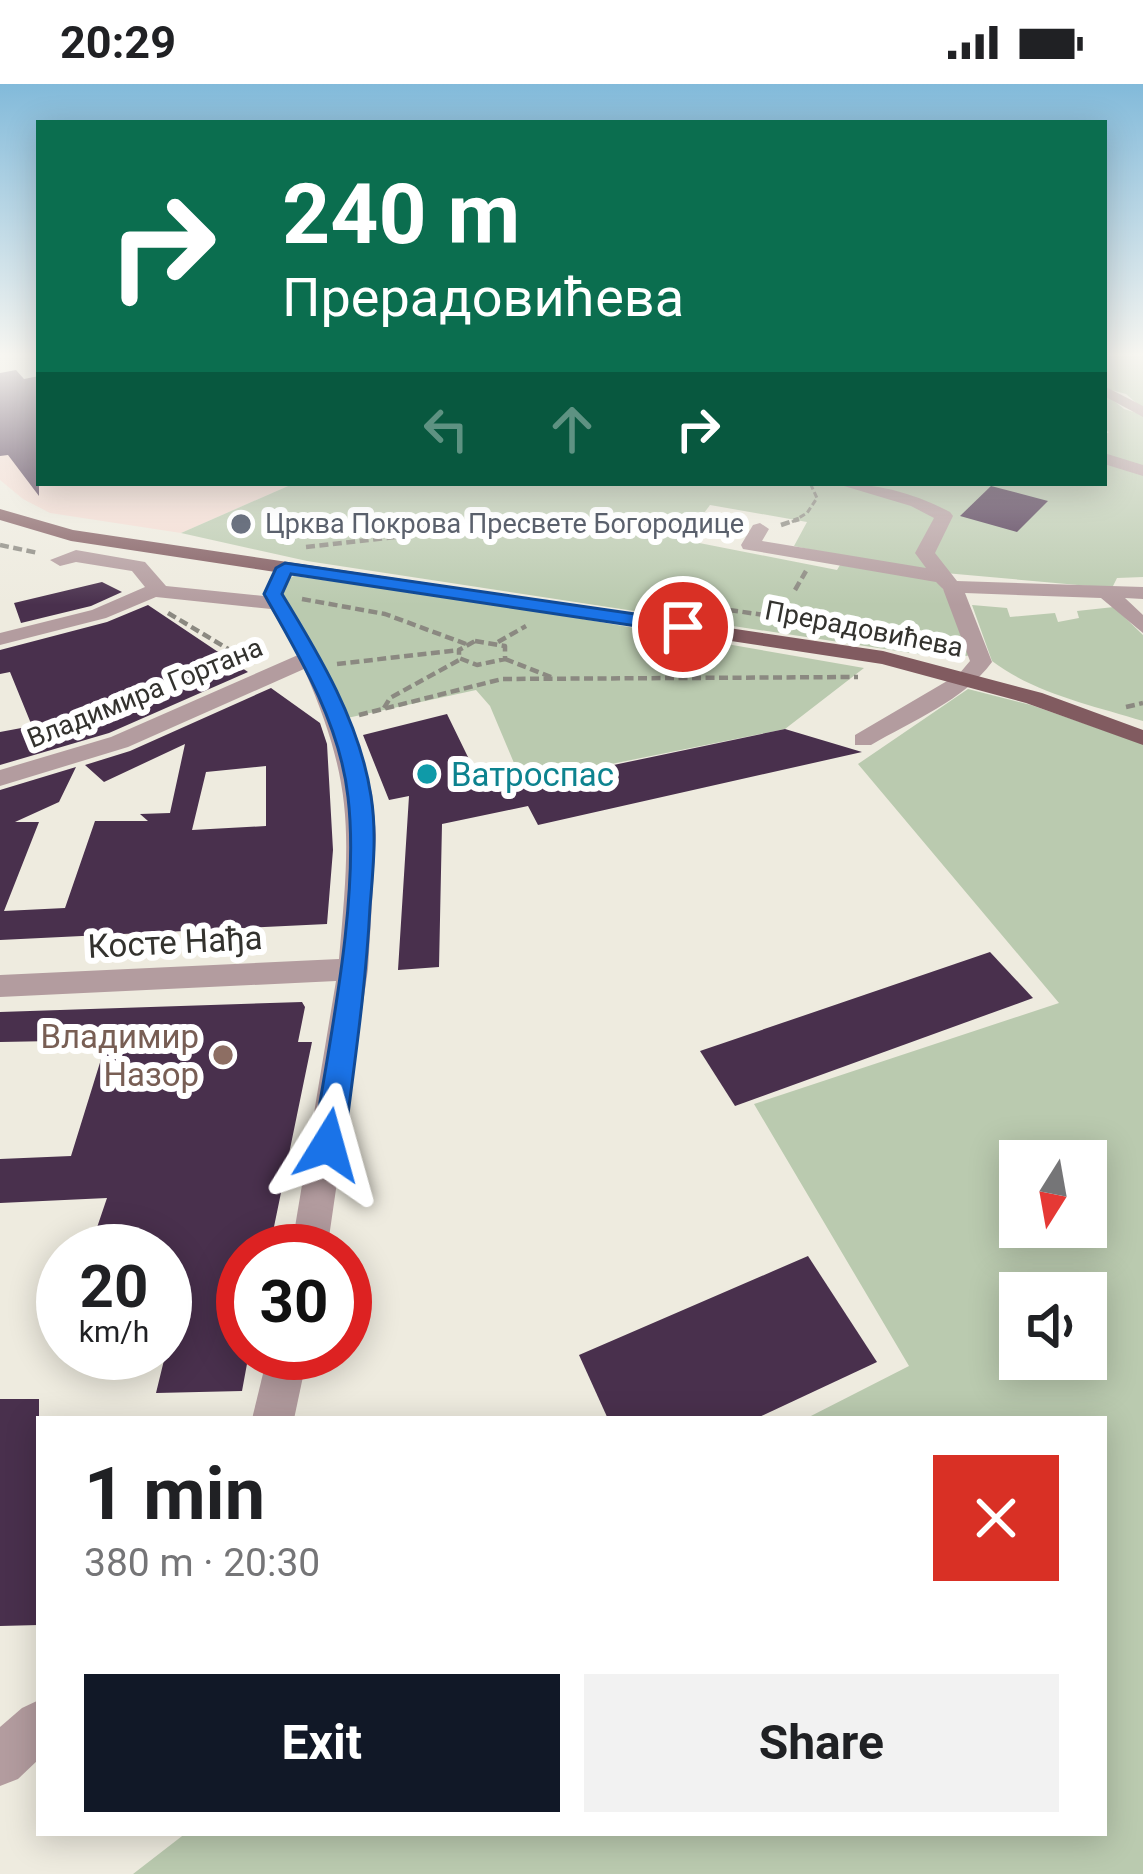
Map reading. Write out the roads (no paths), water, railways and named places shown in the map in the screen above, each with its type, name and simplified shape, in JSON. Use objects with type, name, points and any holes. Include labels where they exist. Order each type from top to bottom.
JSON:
[{"type":"main road","name":"Прерадовићева","points":[[2,516],[71,536],[292,558],[832,649],[967,679],[1143,738]]},
{"type":"street","points":[[1107,459],[1143,470]]},
{"type":"street","points":[[854,486],[917,502],[944,516],[925,553],[947,582],[981,654],[981,662],[967,679],[863,740]]},
{"type":"street","points":[[760,530],[750,545],[947,582],[1143,593]]},
{"type":"street","points":[[60,560],[76,556],[138,566],[150,594]]},
{"type":"street","points":[[292,558],[273,586],[276,603],[312,662],[338,720],[359,793],[363,836],[353,969],[313,1224]]},
{"type":"street","points":[[1106,591],[1143,627]]},
{"type":"street","points":[[0,639],[99,614],[150,594],[276,603]]},
{"type":"street","name":"Владимира Гортана","points":[[0,778],[98,749],[312,662]]},
{"type":"street","name":"Косте Нађа","points":[[0,986],[353,969]]},
{"type":"street","points":[[274,1416],[282,1380]]},
{"type":"street","points":[[0,1761],[36,1728]]},
{"type":"place","name":"Црква Покрова Пресвете Богородице","points":[[241,524]]},
{"type":"place","name":"Ватроспас","points":[[427,774]]},
{"type":"place","name":"Владимир Назор","points":[[223,1055]]}]
